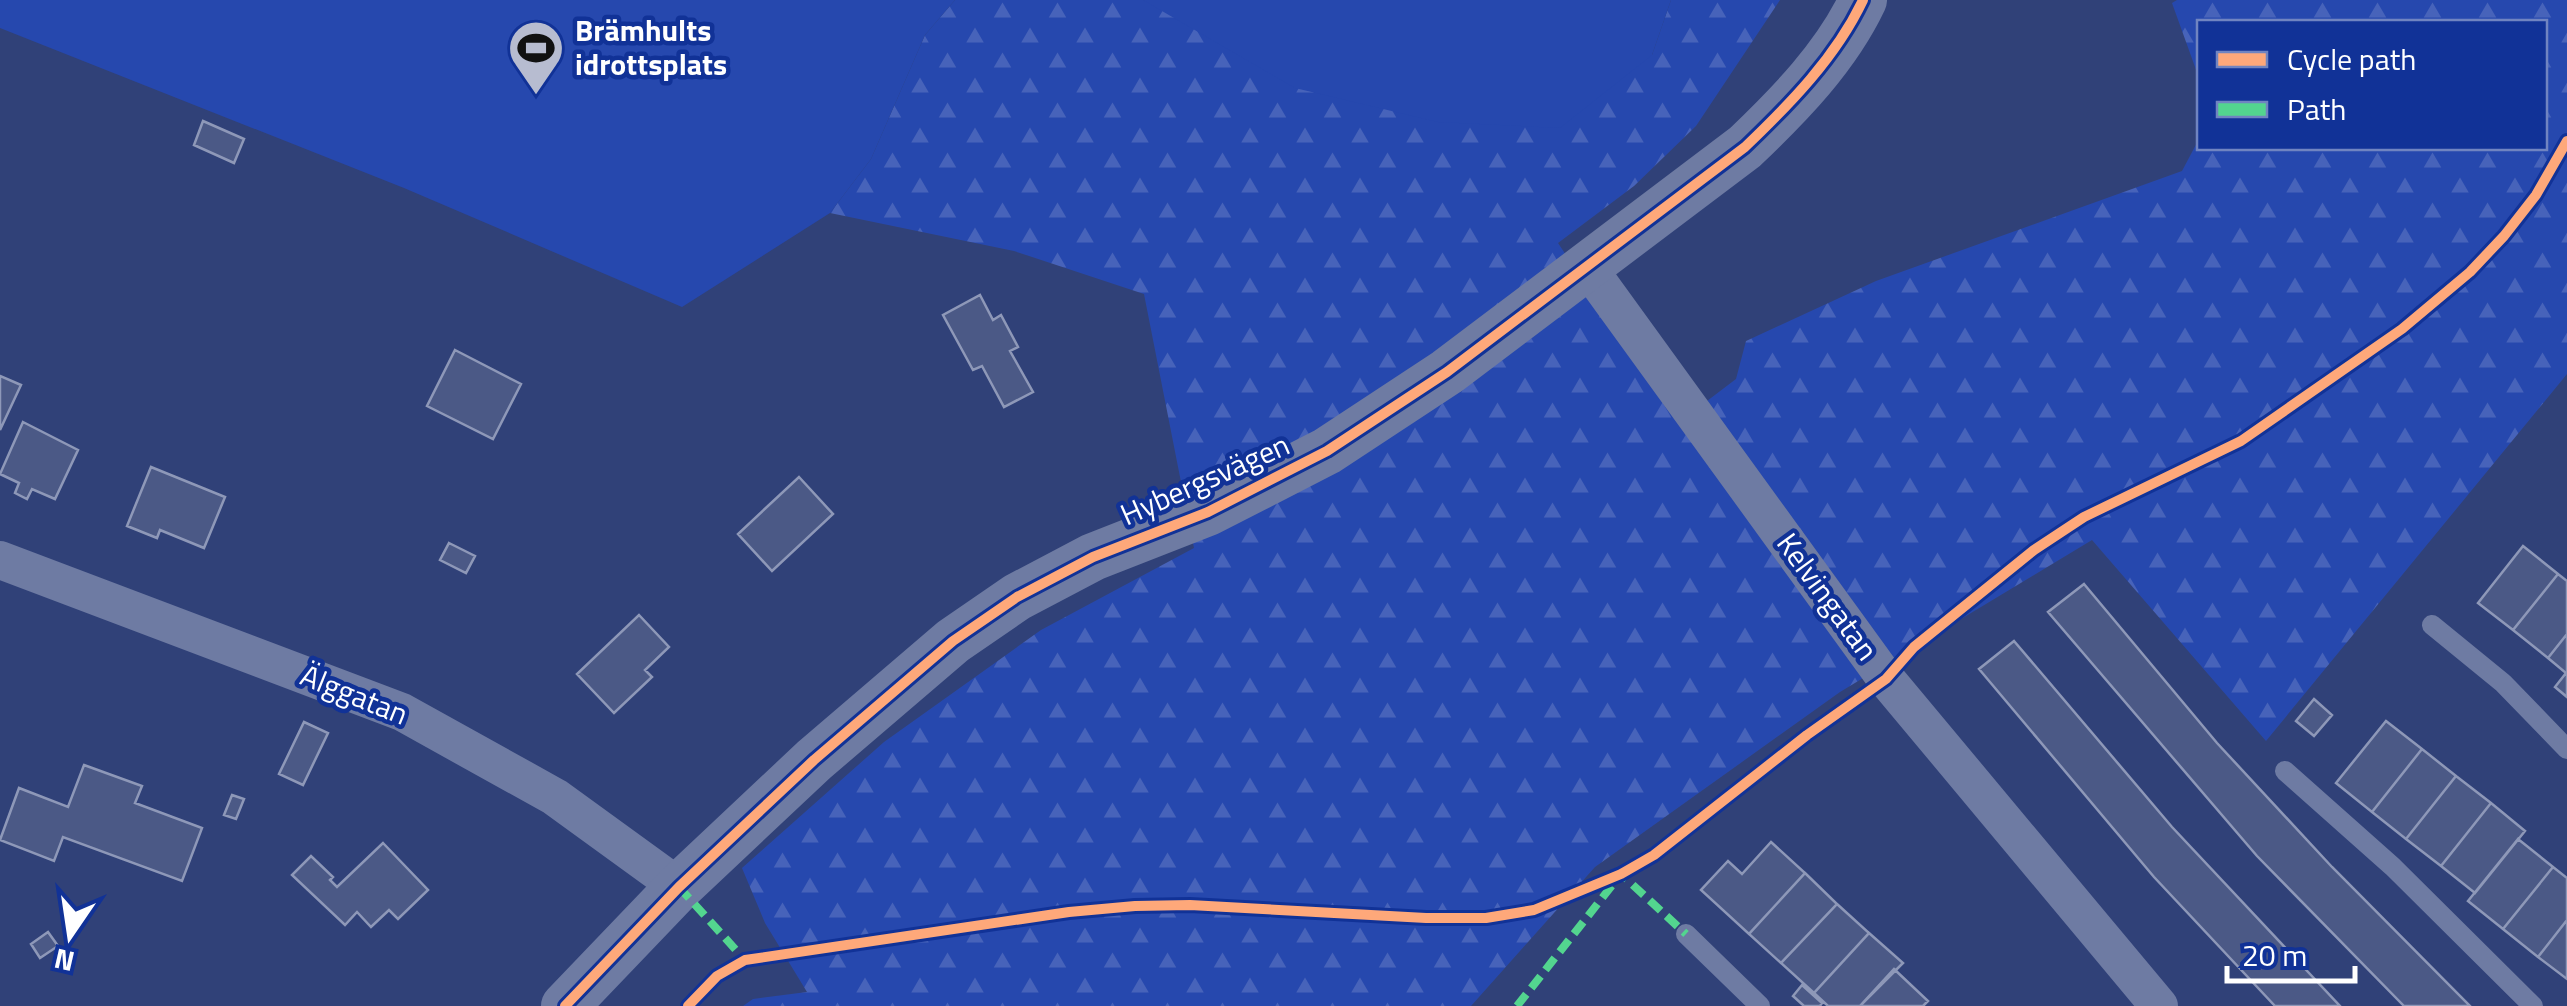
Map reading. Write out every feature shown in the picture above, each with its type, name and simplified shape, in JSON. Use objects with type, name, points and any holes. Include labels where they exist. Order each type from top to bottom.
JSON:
[{"type":"street","name":"Hybergsvägen","points":[[564,1006],[679,886],[814,760],[953,641],[1001,608],[1093,556],[1208,512],[1327,452],[1447,372],[1745,147],[1789,105],[1836,47],[1864,0]]},
{"type":"street","name":"Kelvingatan","points":[[1588,268],[1886,679],[2160,1006]]},
{"type":"street","name":"Älggatan","points":[[0,560],[402,712],[556,797],[679,886]]},
{"type":"lane","points":[[2432,625],[2502,683],[2567,748]]},
{"type":"lane","points":[[2285,771],[2393,867],[2534,1006]]},
{"type":"lane","points":[[1686,934],[1760,1006]]},
{"type":"green space","name":"Brämhults idrottsplats","points":[[0,0],[955,0],[925,35],[871,159],[830,213],[682,307],[404,188],[0,28]]},
{"type":"green space","points":[[955,0],[1143,0],[1652,55],[1671,0],[1780,0],[1696,126],[1634,186],[1558,243],[1678,423],[1736,379],[1746,341],[1876,281],[2182,171],[2197,143],[2197,150],[2547,150],[2547,20],[2197,20],[2197,72],[2172,3],[2177,0],[2567,0],[2567,374],[2266,741],[2092,540],[1840,692],[1595,867],[1471,1006],[743,1006],[753,999],[807,992],[765,923],[742,868],[884,742],[1041,630],[1194,548],[1144,294],[1014,251],[830,213],[871,159],[925,35]]},
{"type":"green space","points":[[1143,0],[1671,0],[1652,55],[1560,128],[1438,122],[1295,88]]},
{"type":"building","points":[[203,121],[244,139],[234,163],[194,145]]},
{"type":"building","points":[[980,295],[993,320],[1001,315],[1018,347],[1010,351],[1033,392],[1004,407],[982,366],[973,370],[943,315]]},
{"type":"building","points":[[455,350],[521,384],[493,439],[427,406]]},
{"type":"building","points":[[0,376],[21,385],[0,430]]},
{"type":"building","points":[[23,422],[78,450],[55,499],[32,489],[27,499],[15,493],[19,483],[0,474]]},
{"type":"building","points":[[151,467],[225,497],[204,548],[160,530],[157,538],[127,526]]},
{"type":"building","points":[[799,477],[833,514],[772,571],[738,534]]},
{"type":"building","points":[[449,543],[475,556],[466,573],[440,560]]},
{"type":"building","points":[[2523,546],[2558,574],[2513,630],[2478,603]]},
{"type":"building","points":[[2558,574],[2567,581],[2567,634],[2548,658],[2513,630]]},
{"type":"building","points":[[2084,584],[2217,743],[2332,867],[2470,1006],[2404,1006],[2257,856],[2048,612]]},
{"type":"building","points":[[639,615],[669,647],[645,670],[652,677],[614,713],[577,674]]},
{"type":"building","points":[[2567,634],[2567,697],[2555,687],[2566,673],[2548,658]]},
{"type":"building","points":[[2014,641],[2172,827],[2340,1006],[2275,1006],[2154,877],[1979,669]]},
{"type":"building","points":[[2314,699],[2332,715],[2314,736],[2296,721]]},
{"type":"building","points":[[2386,721],[2422,749],[2372,812],[2336,783]]},
{"type":"building","points":[[304,722],[328,733],[303,785],[279,774]]},
{"type":"building","points":[[2422,749],[2456,776],[2406,839],[2372,812]]},
{"type":"building","points":[[84,765],[142,786],[135,803],[202,828],[182,881],[63,837],[54,861],[0,840],[19,788],[68,807]]},
{"type":"building","points":[[2456,776],[2491,803],[2441,866],[2406,839]]},
{"type":"building","points":[[232,795],[244,799],[236,819],[224,815]]},
{"type":"building","points":[[2491,803],[2525,831],[2475,893],[2441,866]]},
{"type":"building","points":[[2518,839],[2553,867],[2503,929],[2468,901]]},
{"type":"building","points":[[1771,842],[1805,873],[1749,934],[1701,890],[1728,861],[1742,874]]},
{"type":"building","points":[[383,843],[428,890],[398,919],[389,910],[371,927],[357,912],[345,925],[292,875],[311,856],[333,877],[330,880],[337,887]]},
{"type":"building","points":[[2553,867],[2567,878],[2567,920],[2538,957],[2503,929]]},
{"type":"building","points":[[1805,873],[1837,904],[1781,963],[1749,934]]},
{"type":"building","points":[[1837,904],[1869,933],[1814,993],[1781,963]]},
{"type":"building","points":[[2567,920],[2567,979],[2538,957]]},
{"type":"building","points":[[48,932],[58,946],[40,958],[31,944]]},
{"type":"building","points":[[1869,933],[1903,963],[1860,1006],[1828,1006],[1814,993]]},
{"type":"building","points":[[1894,969],[1928,1001],[1923,1006],[1860,1006]]},
{"type":"building","points":[[1802,985],[1822,1003],[1820,1006],[1804,1006],[1793,996]]},
{"type":"marked path","points":[[1517,1006],[1621,874],[1686,934]]},
{"type":"marked path","points":[[679,887],[745,960]]},
{"type":"cycle path","points":[[565,1006],[679,887],[814,760],[953,641],[1017,597],[1093,557],[1208,512],[1327,451],[1447,372],[1745,147],[1826,60],[1863,0]]},
{"type":"cycle path","points":[[688,1006],[717,976],[745,960],[1069,912],[1190,905],[1486,918],[1534,910],[1621,874],[1654,855],[1807,735],[1886,679],[1914,647],[2034,550],[2084,517],[2241,441],[2402,329],[2470,272],[2504,236],[2536,195],[2567,141]]},
{"type":"place","name":"Brämhults idrottsplats","points":[[536,97]]}]
